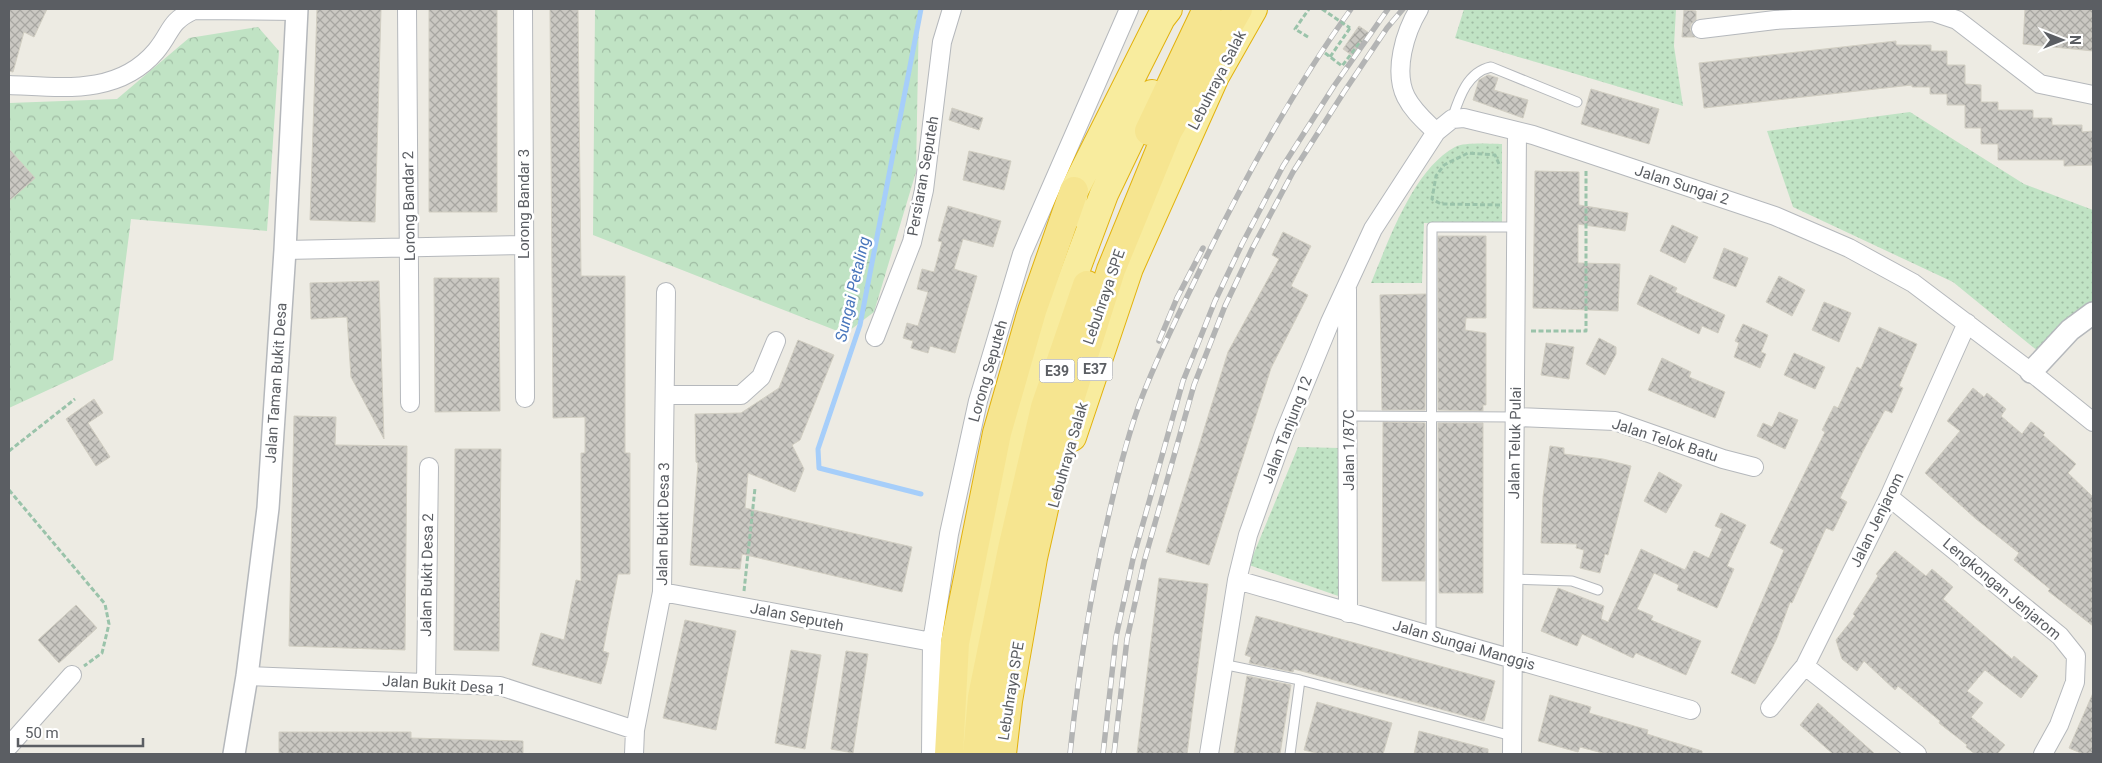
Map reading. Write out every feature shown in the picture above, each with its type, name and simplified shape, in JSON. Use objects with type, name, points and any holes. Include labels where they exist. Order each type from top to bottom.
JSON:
[{"type":"highway","points":[[949,754],[955,643],[997,433],[1032,311],[1074,190],[1168,9]]},
{"type":"highway","points":[[1040,365],[1104,194],[1176,44],[1198,9]]},
{"type":"highway","name":"Lebuhraya SPE","points":[[977,754],[982,697],[1012,549],[1045,407],[1098,255],[1153,123],[1207,9]]},
{"type":"highway","name":"Lebuhraya SPE","points":[[1002,754],[1008,701],[1033,558],[1065,415],[1111,270],[1168,131],[1238,9]]},
{"type":"highway","name":"Lebuhraya Salak","points":[[1012,754],[1026,626],[1064,462],[1128,268],[1215,76],[1253,9]]},
{"type":"highway","points":[[963,754],[977,641],[993,559],[1040,365],[1074,190]]},
{"type":"street","name":"Lorong Bandar 2","points":[[407,9],[410,403]]},
{"type":"street","name":"Lorong Bandar 3","points":[[523,9],[524,398]]},
{"type":"street","name":"Persiaran Seputeh","points":[[875,337],[912,242],[924,190],[942,42],[952,9]]},
{"type":"street","name":"Lorong Seputeh","points":[[931,754],[932,642],[949,534],[978,401],[1022,254],[1129,9]]},
{"type":"street","points":[[1418,9],[1406,38],[1402,56],[1401,77],[1406,97],[1414,109],[1436,132],[1452,119]]},
{"type":"street","points":[[9,85],[81,88],[116,79],[138,69],[156,50],[179,13],[194,10],[297,10]]},
{"type":"street","name":"Jalan Taman Bukit Desa","points":[[234,754],[247,676],[268,508],[285,250],[297,10]]},
{"type":"street","points":[[1700,29],[1776,14],[1933,12],[1957,20],[2040,84],[2093,95]]},
{"type":"street","name":"Jalan Sungai 2","points":[[1452,119],[1464,118],[1517,131],[1775,216],[1849,248],[1913,283],[2093,422]]},
{"type":"street","name":"Jalan Teluk Pulai","points":[[1512,754],[1517,131]]},
{"type":"street","name":"Jalan Tanjung 12","points":[[1209,754],[1237,580],[1248,535],[1284,434],[1330,322],[1373,229],[1436,132]]},
{"type":"street","points":[[285,250],[524,245]]},
{"type":"street","name":"Jalan 1/87C","points":[[1347,286],[1349,416],[1348,613]]},
{"type":"street","name":"Jalan Bukit Desa 3","points":[[634,754],[634,730],[662,592],[666,292]]},
{"type":"street","points":[[2030,372],[2070,330],[2093,313]]},
{"type":"street","name":"Jalan Jenjarom","points":[[1770,708],[1805,666],[1889,497],[1967,323]]},
{"type":"street","points":[[665,395],[741,395],[761,377],[776,341]]},
{"type":"street","name":"Jalan Telok Batu","points":[[1515,417],[1614,421],[1723,459],[1754,467]]},
{"type":"street","name":"Jalan Bukit Desa 2","points":[[426,683],[429,466]]},
{"type":"street","name":"Lengkongan Jenjarom","points":[[1889,497],[2060,636],[2076,656],[2075,682],[2059,724],[2044,754]]},
{"type":"street","name":"Jalan Sungai Manggis","points":[[1237,580],[1691,710]]},
{"type":"street","name":"Jalan Seputeh","points":[[662,592],[932,642]]},
{"type":"street","points":[[1805,666],[1917,754]]},
{"type":"street","points":[[9,746],[72,675]]},
{"type":"street","name":"Jalan Bukit Desa 1","points":[[247,676],[500,686],[634,730]]},
{"type":"lane","points":[[1452,119],[1462,91],[1480,70],[1491,68],[1577,102]]},
{"type":"lane","points":[[1432,636],[1432,227],[1516,227]]},
{"type":"lane","points":[[1349,416],[1515,417]]},
{"type":"lane","points":[[1513,579],[1572,581],[1598,590]]},
{"type":"lane","points":[[1222,664],[1300,680],[1512,736]]},
{"type":"lane","points":[[1290,754],[1300,680]]},
{"type":"path","points":[[1308,37],[1295,29],[1309,9]]},
{"type":"path","points":[[1322,9],[1350,28],[1330,57]]},
{"type":"path","points":[[1325,53],[1342,66],[1361,41]]},
{"type":"path","points":[[1499,171],[1499,162],[1495,155],[1468,153],[1444,165],[1436,176],[1432,199],[1441,204],[1503,205]]},
{"type":"path","points":[[1516,330],[1586,331],[1586,154]]},
{"type":"path","points":[[1498,197],[1498,205]]},
{"type":"path","points":[[9,451],[76,399]]},
{"type":"path","points":[[744,589],[755,488]]},
{"type":"path","points":[[9,490],[105,604],[109,624],[102,653],[72,675]]},
{"type":"green space","points":[[595,9],[919,9],[916,172],[874,312],[845,334],[593,235]]},
{"type":"green space","points":[[1464,9],[1676,9],[1674,46],[1683,106],[1455,38]]},
{"type":"green space","points":[[258,27],[279,51],[267,231],[131,219],[113,360],[9,408],[9,103],[117,99],[189,38]]},
{"type":"green space","points":[[1910,112],[2024,184],[2093,210],[2093,307],[2039,352],[1953,282],[1793,207],[1767,131]]},
{"type":"green space","points":[[1502,144],[1502,225],[1424,223],[1422,283],[1371,283],[1394,227],[1404,208],[1427,172],[1440,158],[1459,145]]},
{"type":"green space","points":[[1298,447],[1339,448],[1344,598],[1249,565]]},
{"type":"building","points":[[9,9],[47,9],[34,37],[24,32],[13,72],[9,71]]},
{"type":"building","points":[[317,9],[381,9],[375,222],[310,220]]},
{"type":"building","points":[[429,9],[497,9],[497,212],[429,212]]},
{"type":"building","points":[[550,9],[578,9],[581,276],[625,276],[625,453],[630,453],[630,574],[618,574],[603,651],[609,653],[601,684],[532,665],[541,633],[564,640],[576,580],[581,581],[581,453],[585,453],[585,417],[553,418]]},
{"type":"building","points":[[2025,9],[2093,9],[2093,51],[2023,44]]},
{"type":"building","points":[[1684,10],[1696,11],[1696,20],[1691,24],[1690,30],[1695,37],[1682,37]]},
{"type":"building","points":[[1359,26],[1369,33],[1353,56],[1343,49]]},
{"type":"building","points":[[1896,41],[1896,45],[1931,45],[1931,51],[1947,51],[1947,65],[1965,65],[1965,84],[1981,85],[1981,102],[1998,102],[1998,110],[2033,110],[2033,118],[2052,118],[2052,125],[2082,125],[2082,132],[2093,131],[2093,165],[2064,166],[2064,160],[1998,160],[1998,144],[1981,144],[1981,128],[1965,128],[1965,105],[1947,105],[1947,94],[1930,94],[1930,87],[1912,87],[1912,85],[1704,108],[1699,63]]},
{"type":"building","points":[[1488,75],[1498,78],[1494,90],[1528,100],[1523,118],[1473,100],[1479,80]]},
{"type":"building","points":[[1591,89],[1659,109],[1649,144],[1581,124]]},
{"type":"building","points":[[952,108],[983,118],[979,130],[949,120]]},
{"type":"building","points":[[9,149],[35,178],[9,201]]},
{"type":"building","points":[[969,151],[1011,161],[1004,190],[963,180]]},
{"type":"building","points":[[1535,171],[1579,172],[1579,205],[1628,213],[1625,231],[1578,224],[1578,263],[1620,264],[1618,311],[1533,308]]},
{"type":"building","points":[[948,206],[1001,221],[993,247],[963,239],[954,269],[977,276],[955,353],[930,346],[928,353],[911,348],[913,341],[903,338],[907,323],[918,326],[928,292],[917,289],[922,269],[934,272],[942,242],[938,241]]},
{"type":"building","points":[[1672,225],[1698,237],[1685,263],[1660,251]]},
{"type":"building","points":[[1283,232],[1311,246],[1291,286],[1308,295],[1271,368],[1209,565],[1166,552],[1228,352],[1279,259],[1272,255]]},
{"type":"building","points":[[1438,236],[1486,236],[1486,318],[1466,318],[1465,330],[1486,333],[1486,405],[1483,405],[1483,411],[1438,410]]},
{"type":"building","points":[[1724,248],[1748,258],[1736,287],[1713,278]]},
{"type":"building","points":[[1650,275],[1677,288],[1675,292],[1725,315],[1718,333],[1702,326],[1699,334],[1637,304]]},
{"type":"building","points":[[1779,276],[1805,290],[1792,316],[1766,302]]},
{"type":"building","points":[[434,278],[499,278],[500,411],[435,412]]},
{"type":"building","points":[[379,281],[384,439],[351,377],[347,317],[311,319],[310,283]]},
{"type":"building","points":[[1426,294],[1425,410],[1382,410],[1380,295]]},
{"type":"building","points":[[1824,302],[1851,313],[1839,342],[1812,330]]},
{"type":"building","points":[[1743,324],[1768,335],[1761,352],[1766,354],[1760,368],[1734,357],[1739,343],[1735,341]]},
{"type":"building","points":[[1879,327],[1917,344],[1899,386],[1903,388],[1892,413],[1885,410],[1863,451],[1840,498],[1847,502],[1833,531],[1826,528],[1792,603],[1790,602],[1777,638],[1755,684],[1731,673],[1784,550],[1770,543],[1825,432],[1822,430],[1834,406],[1838,408],[1857,367],[1861,369]]},
{"type":"building","points":[[1599,338],[1616,347],[1616,354],[1605,375],[1586,364]]},
{"type":"building","points":[[798,340],[834,355],[800,440],[792,445],[804,469],[795,492],[748,473],[745,508],[912,547],[902,592],[742,554],[740,569],[690,565],[698,463],[696,462],[695,414],[741,413],[779,388]]},
{"type":"building","points":[[1546,343],[1574,347],[1569,379],[1541,375]]},
{"type":"building","points":[[1794,353],[1825,367],[1815,389],[1784,375]]},
{"type":"building","points":[[1662,358],[1691,372],[1689,377],[1725,392],[1715,418],[1648,390]]},
{"type":"building","points":[[1973,388],[1984,397],[1987,393],[2006,409],[2001,416],[2022,434],[2031,422],[2045,433],[2043,435],[2076,464],[2068,473],[2093,497],[2093,626],[2048,591],[2050,589],[2014,560],[2019,553],[1976,519],[1925,473],[1960,431],[1947,421]]},
{"type":"building","points":[[94,399],[103,413],[88,423],[110,457],[96,466],[66,419]]},
{"type":"building","points":[[1779,412],[1798,420],[1785,449],[1757,436],[1763,423],[1772,427]]},
{"type":"building","points":[[294,416],[336,417],[335,445],[407,446],[405,650],[289,646]]},
{"type":"building","points":[[1383,422],[1425,423],[1425,581],[1382,581]]},
{"type":"building","points":[[1438,423],[1483,423],[1483,593],[1439,593]]},
{"type":"building","points":[[1550,446],[1564,448],[1564,454],[1603,459],[1631,466],[1608,555],[1605,554],[1600,573],[1580,568],[1584,550],[1576,548],[1577,544],[1541,543],[1543,497]]},
{"type":"building","points":[[455,449],[501,449],[499,651],[454,650]]},
{"type":"building","points":[[1659,472],[1682,485],[1666,513],[1644,501]]},
{"type":"building","points":[[1721,513],[1746,525],[1727,566],[1734,569],[1717,608],[1677,590],[1679,585],[1654,573],[1637,609],[1653,616],[1651,620],[1701,641],[1686,675],[1636,653],[1633,658],[1582,634],[1577,646],[1541,631],[1558,588],[1604,606],[1601,619],[1608,622],[1641,549],[1685,570],[1694,551],[1709,558],[1722,529],[1715,526]]},
{"type":"building","points":[[1895,551],[1926,576],[1932,569],[1953,587],[1943,599],[2012,659],[2014,656],[2038,676],[2021,698],[1985,670],[1967,691],[1983,703],[1971,717],[2005,745],[1997,754],[1975,754],[1966,747],[1967,745],[1939,723],[1940,721],[1898,686],[1895,690],[1864,661],[1857,671],[1842,659],[1836,640],[1855,616],[1853,614],[1878,576],[1876,574]]},
{"type":"building","points":[[1159,578],[1208,584],[1187,754],[1137,754]]},
{"type":"building","points":[[76,605],[97,628],[59,663],[38,640]]},
{"type":"building","points":[[1256,616],[1495,681],[1484,721],[1294,669],[1293,672],[1249,663],[1251,657],[1245,655]]},
{"type":"building","points":[[685,620],[736,631],[716,730],[663,718]]},
{"type":"building","points":[[791,650],[821,655],[805,749],[775,743]]},
{"type":"building","points":[[846,651],[868,654],[853,753],[831,749]]},
{"type":"building","points":[[1247,676],[1291,685],[1280,754],[1234,754]]},
{"type":"building","points":[[2093,693],[2093,754],[2083,754],[2069,748]]},
{"type":"building","points":[[1550,695],[1591,707],[1589,713],[1648,730],[1647,734],[1702,751],[1702,754],[1606,754],[1580,747],[1578,752],[1538,741]]},
{"type":"building","points":[[1317,702],[1392,723],[1383,754],[1319,754],[1304,750]]},
{"type":"building","points":[[1818,703],[1875,754],[1833,754],[1800,725]]},
{"type":"building","points":[[1419,731],[1488,749],[1488,754],[1414,754]]},
{"type":"building","points":[[279,732],[411,732],[411,738],[523,741],[523,754],[279,754]]},
{"type":"waterway","name":"Sungai Petaling","points":[[921,9],[860,325],[818,449],[819,468],[921,494]]},
{"type":"railway","points":[[1070,754],[1090,606],[1119,472],[1142,397],[1176,318],[1251,170],[1289,104],[1351,9]]},
{"type":"railway","points":[[1103,754],[1116,637],[1133,559],[1183,381],[1215,301],[1242,244],[1283,166],[1334,86],[1388,9]]},
{"type":"railway","points":[[1114,754],[1127,639],[1144,562],[1194,385],[1225,306],[1252,249],[1293,172],[1387,28],[1403,9]]},
{"type":"railway","points":[[1159,341],[1177,298],[1203,248]]}]
